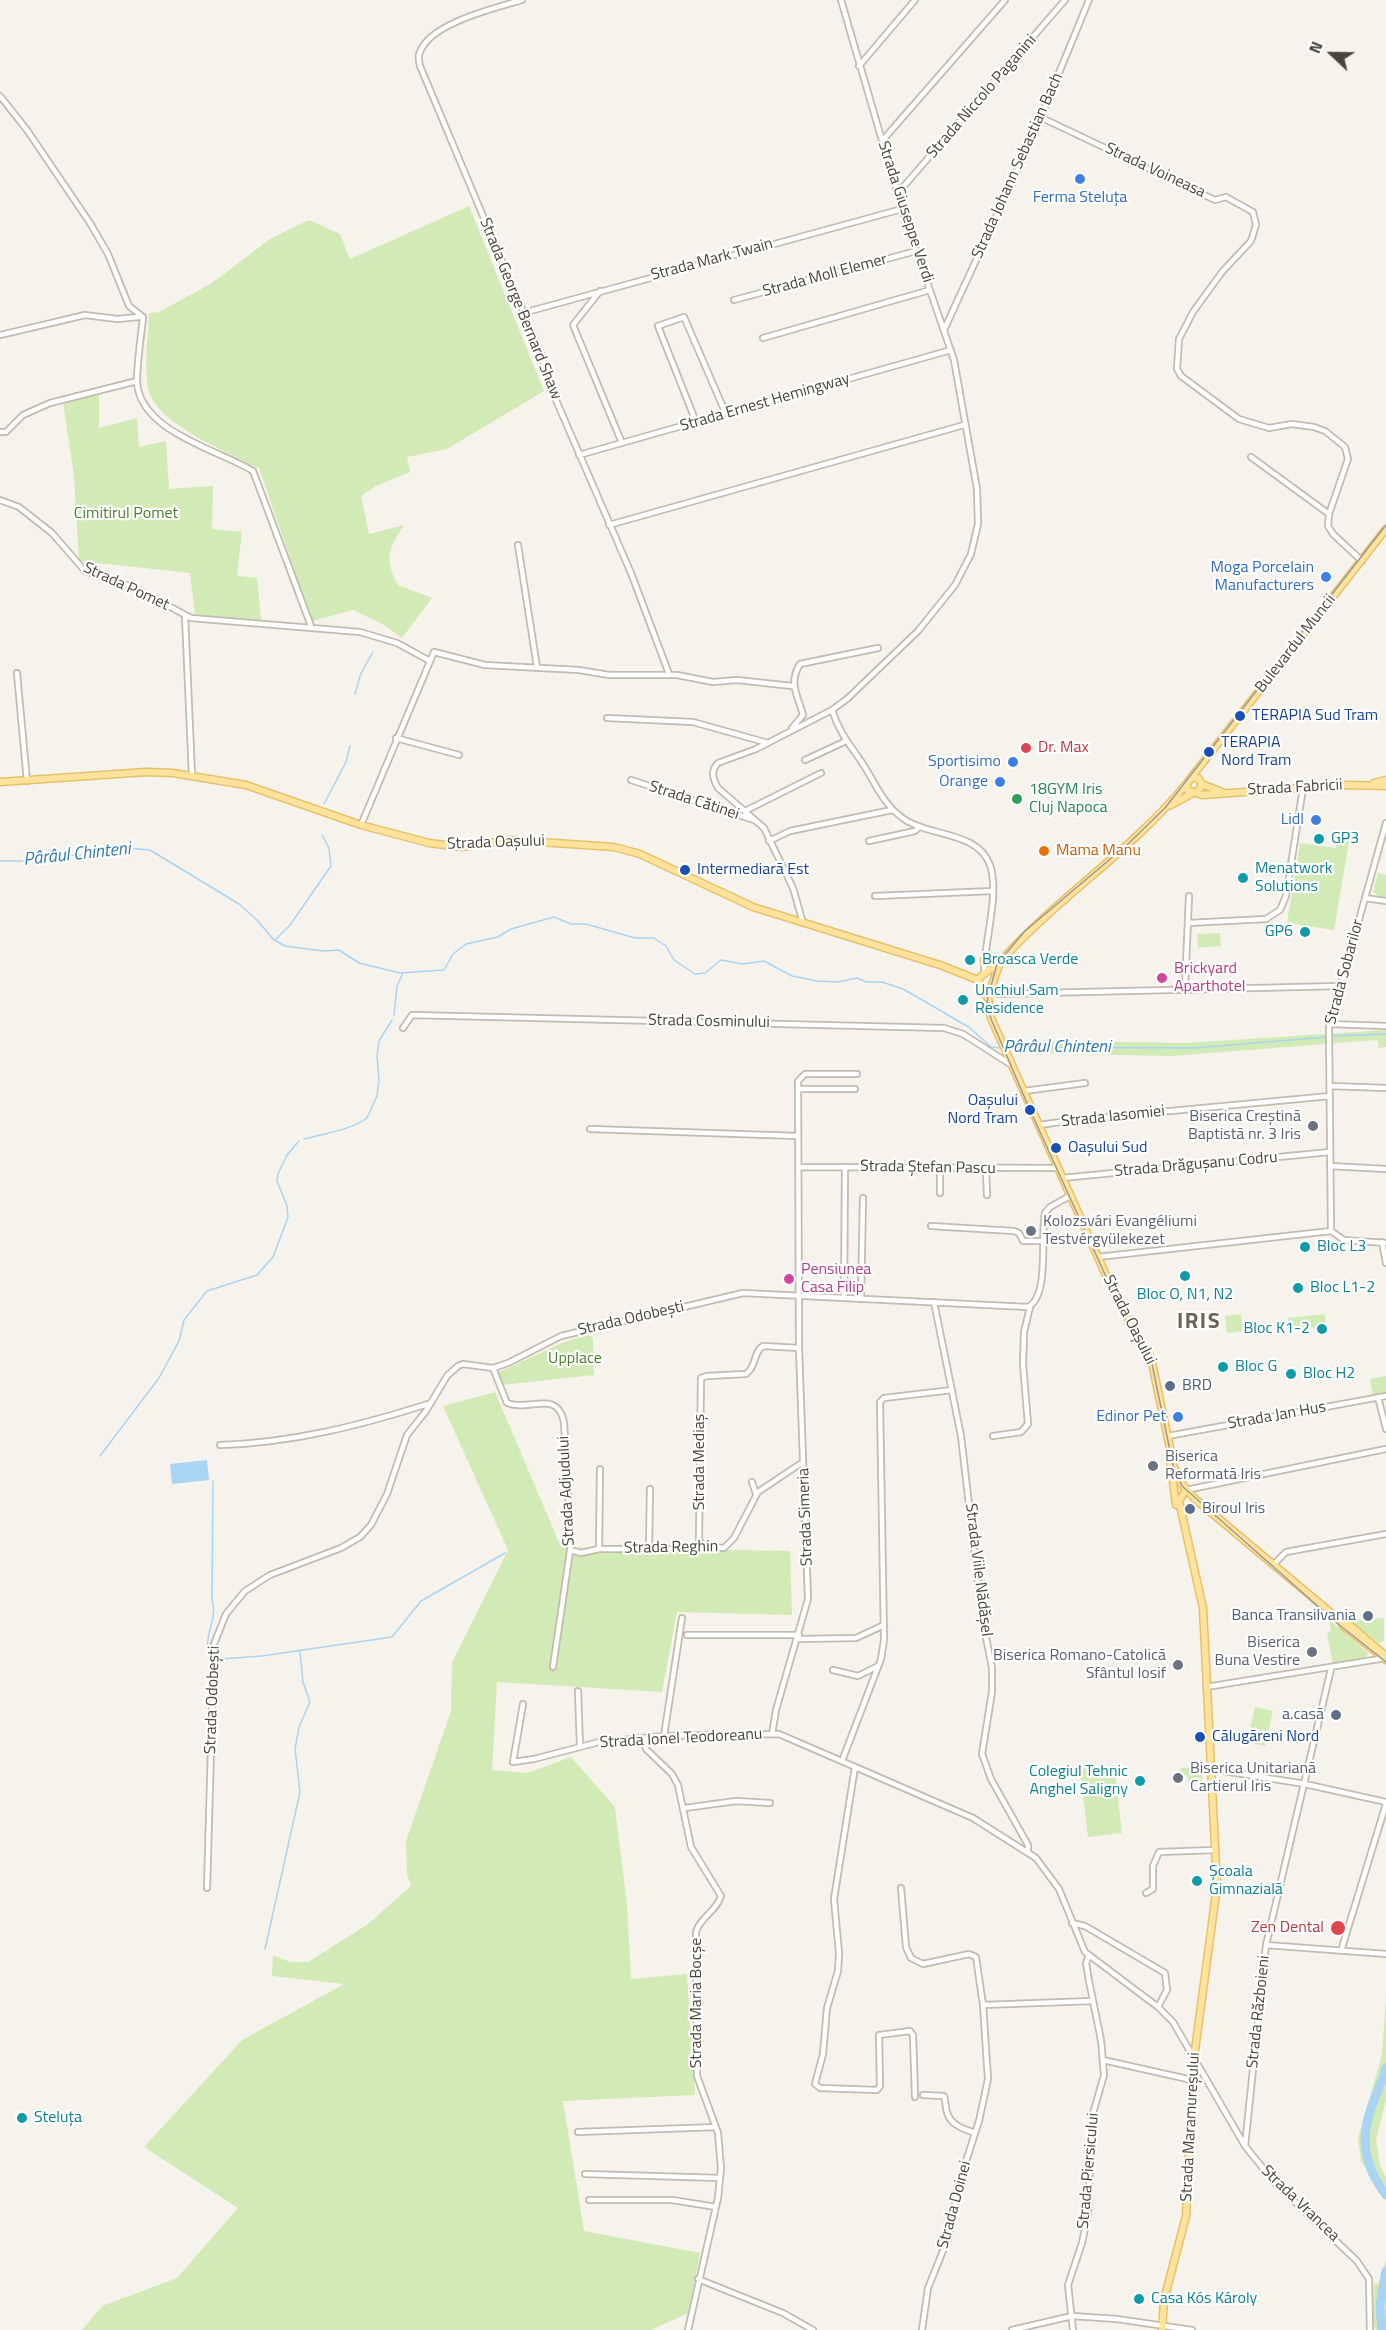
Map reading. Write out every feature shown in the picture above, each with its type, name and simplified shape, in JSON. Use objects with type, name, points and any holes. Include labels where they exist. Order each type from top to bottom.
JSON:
[{"type":"main road","name":"Bulevardul Muncii","points":[[978,980],[998,964],[1048,911],[1129,844],[1166,809],[1386,529]]},
{"type":"main road","name":"Bulevardul Muncii","points":[[1166,809],[1195,793],[1202,783],[1205,759]]},
{"type":"main road","name":"Strada Oașului","points":[[0,782],[27,782],[146,772],[192,776],[246,784],[361,825],[398,836],[448,846],[510,840],[614,847],[640,854],[753,907],[940,965],[978,980],[988,1000],[996,1030],[1070,1196],[1124,1314],[1153,1364],[1171,1454],[1181,1483],[1186,1490],[1273,1565],[1342,1622],[1346,1622],[1374,1645],[1385,1655],[1386,1659]]},
{"type":"main road","name":"Strada Fabricii","points":[[1188,781],[1198,778],[1202,783],[1225,793]]},
{"type":"main road","name":"Strada Fabricii","points":[[1365,785],[1386,780]]},
{"type":"main road","points":[[1188,781],[1188,790],[1195,793]]},
{"type":"main road","name":"Strada Fabricii","points":[[1195,793],[1214,795],[1303,788],[1386,786]]},
{"type":"main road","points":[[984,960],[998,964]]},
{"type":"main road","name":"Bulevardul Muncii","points":[[991,990],[998,964]]},
{"type":"main road","points":[[986,974],[994,978]]},
{"type":"main road","points":[[981,989],[991,990],[988,1000]]},
{"type":"main road","points":[[1171,1454],[1169,1465],[1173,1493],[1180,1514]]},
{"type":"main road","points":[[1173,1493],[1181,1483]]},
{"type":"main road","name":"Strada Maramureșului","points":[[1162,2327],[1164,2300],[1185,2216],[1194,2052],[1215,1904],[1216,1850],[1202,1598],[1180,1514],[1179,1499],[1186,1490]]},
{"type":"street","name":"Strada George Bernard Shaw","points":[[522,0],[465,17],[429,38],[419,52],[420,66],[523,313],[579,455],[631,573],[669,674]]},
{"type":"street","name":"Strada Giuseppe Verdi","points":[[745,811],[717,788],[713,779],[714,767],[718,763],[768,743],[791,729],[832,710],[847,699],[918,631],[964,569],[974,544],[979,507],[951,350],[902,209],[841,0]]},
{"type":"street","points":[[859,66],[915,0]]},
{"type":"street","points":[[882,141],[1005,0]]},
{"type":"street","name":"Strada Niccolo Paganini","points":[[898,193],[1065,0]]},
{"type":"street","points":[[1083,0],[1087,6]]},
{"type":"street","name":"Strada Johann Sebastian Bach","points":[[944,330],[1040,117],[1089,0]]},
{"type":"street","points":[[0,96],[27,130],[90,223],[108,254],[129,306],[139,317],[143,317],[137,381],[144,404],[166,425],[191,443],[233,460],[256,475],[272,528],[311,626]]},
{"type":"street","name":"Strada Voineasa","points":[[1040,117],[1215,200],[1226,197],[1253,212],[1256,225],[1251,241],[1227,266],[1194,312],[1179,339],[1177,369],[1181,376],[1233,415],[1269,428],[1292,424],[1314,427],[1325,431],[1345,447],[1348,454],[1347,463],[1329,514]]},
{"type":"street","name":"Strada Mark Twain","points":[[523,313],[902,209]]},
{"type":"street","name":"Strada Moll Elemer","points":[[734,300],[916,251]]},
{"type":"street","points":[[764,338],[930,290]]},
{"type":"street","points":[[600,291],[573,325],[622,443]]},
{"type":"street","points":[[0,335],[85,315],[117,319],[139,317]]},
{"type":"street","points":[[696,422],[658,326],[684,317],[726,414]]},
{"type":"street","name":"Strada Ernest Hemingway","points":[[579,455],[951,350]]},
{"type":"street","points":[[0,432],[6,432],[23,415],[50,403],[137,381]]},
{"type":"street","points":[[609,525],[964,425]]},
{"type":"street","points":[[1251,457],[1329,514],[1330,530],[1362,561]]},
{"type":"street","name":"Strada Pomet","points":[[0,500],[20,507],[52,533],[85,571],[135,588],[191,618],[311,626],[386,638],[430,661]]},
{"type":"street","points":[[518,545],[537,667]]},
{"type":"street","points":[[185,615],[192,776]]},
{"type":"street","points":[[791,729],[803,715],[792,686],[795,672],[800,664],[878,648]]},
{"type":"street","points":[[361,825],[434,652],[485,665],[537,667],[609,675],[669,674],[713,682],[737,681],[792,686]]},
{"type":"street","points":[[16,673],[27,782]]},
{"type":"street","points":[[832,710],[846,741],[892,810],[918,828],[956,837],[975,846],[989,862],[992,891],[984,960],[986,974]]},
{"type":"street","points":[[607,718],[693,722],[768,743]]},
{"type":"street","points":[[396,738],[459,755]]},
{"type":"street","points":[[805,760],[846,741]]},
{"type":"street","points":[[803,923],[793,888],[764,828],[745,811],[821,773]]},
{"type":"street","name":"Strada Cătinei","points":[[632,780],[756,821]]},
{"type":"street","points":[[1188,923],[1266,919],[1280,910],[1286,896],[1303,788]]},
{"type":"street","points":[[769,841],[790,831],[892,810]]},
{"type":"street","name":"Strada Sobarilor","points":[[1331,1231],[1329,1027],[1386,824]]},
{"type":"street","points":[[869,840],[915,831],[918,828]]},
{"type":"street","points":[[875,896],[992,891]]},
{"type":"street","points":[[1185,988],[1189,896]]},
{"type":"street","points":[[1365,898],[1386,901]]},
{"type":"street","points":[[991,990],[999,994],[1340,986]]},
{"type":"street","name":"Strada Cosminului","points":[[403,1028],[412,1015],[944,1028],[963,1034],[1012,1065]]},
{"type":"street","points":[[1329,1027],[1386,1026]]},
{"type":"street","points":[[855,1089],[798,1089],[799,1077],[805,1074],[857,1074]]},
{"type":"street","points":[[1024,1091],[1085,1083]]},
{"type":"street","points":[[1331,1086],[1386,1088]]},
{"type":"street","name":"Strada Simeria","points":[[772,1734],[776,1710],[808,1599],[799,1348],[798,1089]]},
{"type":"street","name":"Strada Iasomiei","points":[[1039,1125],[1330,1096]]},
{"type":"street","points":[[590,1129],[798,1136]]},
{"type":"street","name":"Strada Drăgușanu Codru","points":[[1062,1178],[1330,1152]]},
{"type":"street","points":[[1330,1166],[1386,1169]]},
{"type":"street","name":"Strada Ștefan Pascu","points":[[799,1167],[1058,1168]]},
{"type":"street","points":[[844,1297],[845,1167]]},
{"type":"street","points":[[940,1167],[940,1193]]},
{"type":"street","points":[[986,1168],[987,1195]]},
{"type":"street","points":[[993,1436],[1021,1432],[1028,1424],[1023,1364],[1024,1332],[1030,1307],[1041,1284],[1047,1210],[1070,1196]]},
{"type":"street","points":[[861,1298],[863,1198]]},
{"type":"street","points":[[931,1226],[1014,1231],[1019,1233],[1023,1242],[1043,1241]]},
{"type":"street","points":[[1098,1257],[1331,1231],[1344,1240],[1384,1243],[1386,1263]]},
{"type":"street","name":"Strada Odobești","points":[[207,1888],[214,1644],[218,1629],[237,1599],[255,1584],[270,1575],[341,1548],[360,1537],[371,1525],[387,1494],[407,1435],[431,1403],[447,1376],[458,1366],[463,1364],[493,1368],[508,1364],[561,1336],[743,1293],[1030,1307]]},
{"type":"street","name":"Strada Viile Nădășel","points":[[933,1302],[962,1444],[982,1617],[992,1668],[992,1692],[982,1738],[982,1754],[991,1779],[1028,1845],[1028,1851],[1059,1890],[1072,1923]]},
{"type":"street","name":"Strada Mediaș","points":[[702,1546],[699,1539],[701,1378],[746,1374],[754,1364],[757,1351],[763,1346],[799,1348]]},
{"type":"street","name":"Strada Adjudului","points":[[493,1368],[507,1403],[518,1407],[545,1402],[556,1405],[562,1413],[570,1550],[553,1667]]},
{"type":"street","points":[[842,1761],[883,1650],[880,1402],[884,1398],[952,1390]]},
{"type":"street","name":"Strada Jan Hus","points":[[1168,1436],[1386,1396]]},
{"type":"street","points":[[1378,1397],[1386,1429]]},
{"type":"street","points":[[220,1445],[242,1446],[311,1436],[431,1403]]},
{"type":"street","points":[[1186,1490],[1386,1449]]},
{"type":"street","name":"Strada Reghin","points":[[570,1550],[581,1553],[599,1549],[693,1549],[702,1546],[720,1548],[728,1546],[756,1494],[803,1462]]},
{"type":"street","points":[[599,1549],[600,1469]]},
{"type":"street","points":[[752,1482],[756,1494]]},
{"type":"street","points":[[649,1548],[650,1489]]},
{"type":"street","points":[[1273,1565],[1286,1552],[1386,1534]]},
{"type":"street","points":[[664,1736],[682,1618]]},
{"type":"street","points":[[687,1635],[856,1638],[884,1625]]},
{"type":"street","points":[[1206,1687],[1386,1659]]},
{"type":"street","points":[[833,1670],[858,1676],[878,1666]]},
{"type":"street","name":"Strada Războieni","points":[[1245,2146],[1266,1945],[1331,1669]]},
{"type":"street","points":[[578,1691],[580,1746]]},
{"type":"street","name":"Strada Ionel Teodoreanu","points":[[523,1704],[513,1762],[534,1759],[580,1746],[643,1738],[772,1734],[790,1738],[973,1818],[1028,1851]]},
{"type":"street","name":"Strada Maria Bocșe","points":[[643,1738],[646,1749],[672,1774],[678,1785],[685,1808],[689,1840],[696,1858],[718,1887],[721,1896],[719,1902],[698,1925],[696,1932],[697,2076],[716,2127],[720,2150],[720,2178],[716,2207],[688,2330]]},
{"type":"street","points":[[855,1767],[834,1899],[838,1971],[827,2008],[823,2054],[815,2084],[820,2088],[877,2090],[880,2086],[879,2035],[910,2031],[913,2035],[915,2097]]},
{"type":"street","points":[[1211,1769],[1305,1784],[1386,1803],[1341,1951]]},
{"type":"street","points":[[685,1808],[736,1801],[770,1803]]},
{"type":"street","points":[[1146,1893],[1153,1888],[1153,1866],[1159,1852],[1216,1850]]},
{"type":"street","name":"Strada Doinei","points":[[901,1888],[909,1955],[915,1962],[923,1964],[974,1955],[983,2006],[988,2079],[975,2133],[958,2183],[949,2236],[928,2288],[922,2330]]},
{"type":"street","points":[[1072,1923],[1085,1926],[1165,1973],[1168,1979],[1167,1990],[1158,2007]]},
{"type":"street","points":[[1072,1923],[1082,1947],[1089,1955],[1158,2007],[1173,2022],[1194,2052]]},
{"type":"street","points":[[1266,1945],[1386,1954]]},
{"type":"street","name":"Strada Piersicului","points":[[1073,2330],[1068,2285],[1082,2243],[1088,2214],[1091,2129],[1103,2082],[1103,2060],[1086,1963],[1089,1955]]},
{"type":"street","points":[[983,2006],[1092,2001]]},
{"type":"street","points":[[1103,2060],[1192,2080]]},
{"type":"street","name":"Strada Vrancea","points":[[1195,2064],[1245,2146],[1275,2183],[1345,2247],[1361,2266],[1369,2279],[1370,2330]]},
{"type":"street","points":[[923,2095],[944,2096],[947,2113],[952,2120],[975,2133]]},
{"type":"street","points":[[578,2132],[716,2127]]},
{"type":"street","points":[[585,2174],[720,2178]]},
{"type":"street","points":[[589,2200],[672,2200],[716,2207]]},
{"type":"street","points":[[698,2279],[783,2313],[813,2330]]},
{"type":"street","points":[[1012,2330],[1072,2316],[1192,2330]]},
{"type":"green space","points":[[469,206],[544,391],[447,449],[407,457],[410,472],[376,486],[361,496],[369,534],[404,525],[394,541],[390,554],[391,568],[398,585],[432,598],[402,638],[384,625],[353,610],[312,621],[259,468],[194,436],[163,413],[153,401],[148,388],[146,370],[149,313],[159,312],[212,283],[270,239],[309,220],[340,234],[350,259]]},
{"type":"green space","name":"Cimitirul Pomet","points":[[99,393],[99,428],[137,418],[139,447],[166,441],[169,489],[213,486],[212,529],[242,532],[237,576],[257,578],[261,620],[195,615],[190,573],[79,561],[74,476],[63,402]]},
{"type":"green space","points":[[1339,836],[1349,841],[1334,930],[1287,923],[1300,843],[1336,848]]},
{"type":"green space","points":[[1378,873],[1386,875],[1386,900],[1373,892]]},
{"type":"green space","points":[[1220,933],[1221,946],[1198,948],[1197,934]]},
{"type":"green space","points":[[1386,1030],[1386,1047],[1379,1048],[1377,1040],[1172,1056],[1013,1053],[1010,1040],[1186,1043]]},
{"type":"green space","points":[[1241,1314],[1243,1331],[1227,1333],[1225,1316]]},
{"type":"green space","points":[[1325,1314],[1326,1326],[1289,1330],[1288,1318]]},
{"type":"green space","name":"Upplace","points":[[588,1335],[593,1338],[594,1375],[502,1385],[499,1372],[562,1343]]},
{"type":"green space","points":[[1386,1376],[1386,1393],[1373,1395],[1370,1379]]},
{"type":"green space","points":[[495,1392],[561,1547],[790,1551],[792,1615],[677,1612],[662,1692],[497,1682],[492,1770],[528,1773],[571,1757],[615,1807],[627,1905],[631,1979],[687,1974],[695,2095],[563,2101],[584,2231],[700,2253],[688,2313],[651,2330],[82,2330],[102,2306],[177,2278],[238,2208],[144,2147],[242,2040],[344,1984],[272,1976],[273,1955],[290,1962],[308,1962],[368,1924],[411,1886],[407,1874],[406,1841],[451,1711],[452,1663],[508,1550],[443,1406]]},
{"type":"green space","points":[[1384,1618],[1384,1641],[1379,1643],[1349,1620]]},
{"type":"green space","points":[[1329,1620],[1368,1653],[1366,1658],[1333,1664],[1327,1633],[1331,1632]]},
{"type":"green space","points":[[1255,1707],[1273,1711],[1265,1746],[1247,1742]]},
{"type":"green space","points":[[1114,1765],[1122,1833],[1088,1837],[1080,1769]]},
{"type":"green space","points":[[1203,1767],[1202,1783],[1188,1782],[1187,1775],[1180,1775],[1180,1768]]},
{"type":"green space","points":[[1386,1998],[1386,2101],[1376,2139],[1380,2165],[1386,2177],[1386,2199],[1361,2161],[1358,2138],[1382,2055]]},
{"type":"green space","points":[[1386,2261],[1386,2330],[1376,2330],[1373,2324],[1374,2283],[1378,2284]]},
{"type":"water","points":[[207,1460],[209,1480],[172,1484],[170,1464]]},
{"type":"waterway","points":[[355,694],[361,673],[373,652]]},
{"type":"waterway","points":[[324,804],[346,762],[350,746]]},
{"type":"waterway","points":[[276,939],[290,925],[331,866],[329,848],[322,835]]},
{"type":"waterway","name":"Pârâul Chinteni","points":[[0,861],[45,861],[56,856],[94,855],[126,848],[150,850],[239,904],[273,939],[285,946],[323,951],[339,950],[359,963],[400,973],[444,970],[453,954],[466,944],[498,937],[511,929],[554,917],[571,924],[586,924],[635,938],[654,938],[666,946],[674,960],[695,974],[705,973],[721,960],[743,964],[764,961],[792,976],[817,981],[837,982],[857,978],[866,982],[882,982],[903,989],[970,1028],[991,1047],[1001,1048]]},
{"type":"waterway","points":[[394,1015],[397,986],[403,973]]},
{"type":"waterway","points":[[304,1139],[345,1129],[367,1118],[377,1096],[379,1041],[392,1020]]},
{"type":"waterway","name":"Pârâul Chinteni","points":[[1332,1036],[1386,1034]]},
{"type":"waterway","name":"Pârâul Chinteni","points":[[1006,1047],[1195,1048],[1327,1037]]},
{"type":"waterway","points":[[100,1456],[159,1378],[179,1341],[184,1320],[207,1291],[257,1275],[273,1257],[288,1217],[287,1206],[277,1181],[278,1174],[287,1155],[299,1141]]},
{"type":"waterway","points":[[211,1658],[208,1651],[208,1637],[214,1607],[212,1600],[213,1481]]},
{"type":"waterway","points":[[220,1659],[262,1656],[392,1637],[421,1601],[505,1553]]},
{"type":"waterway","points":[[265,1949],[300,1792],[295,1749],[299,1727],[310,1702],[303,1682],[300,1652]]},
{"type":"waterway","points":[[1386,2068],[1369,2116],[1365,2140],[1373,2173],[1386,2195]]},
{"type":"waterway","points":[[1382,2330],[1380,2306],[1386,2271]]},
{"type":"tram line","points":[[1386,525],[1165,808],[1128,844],[1025,931],[997,964],[987,1001],[991,1019],[1030,1110],[1123,1314],[1152,1364],[1173,1465],[1182,1486],[1338,1624],[1386,1662]]},
{"type":"place","name":"Ferma Steluța","points":[[1080,179]]},
{"type":"place","name":"Moga Porcelain Manufacturers","points":[[1326,577]]},
{"type":"place","name":"TERAPIA Sud Tram","points":[[1240,716]]},
{"type":"place","name":"Dr. Max","points":[[1026,748]]},
{"type":"place","name":"TERAPIA Nord Tram","points":[[1209,752]]},
{"type":"place","name":"Sportisimo","points":[[1013,762]]},
{"type":"place","name":"Orange","points":[[1000,782]]},
{"type":"place","name":"18GYM Iris Cluj Napoca","points":[[1017,799]]},
{"type":"place","name":"Lidl","points":[[1316,820]]},
{"type":"place","name":"GP3","points":[[1319,839]]},
{"type":"place","name":"Mama Manu","points":[[1044,851]]},
{"type":"place","name":"Intermediară Est","points":[[685,870]]},
{"type":"place","name":"Menatwork Solutions","points":[[1243,878]]},
{"type":"place","name":"GP6","points":[[1305,932]]},
{"type":"place","name":"Broasca Verde","points":[[970,960]]},
{"type":"place","name":"Brickyard Aparthotel","points":[[1162,978]]},
{"type":"place","name":"Unchiul Sam Residence","points":[[963,1000]]},
{"type":"place","name":"Oașului Nord Tram","points":[[1030,1110]]},
{"type":"place","name":"Biserica Creștină Baptistă nr. 3 Iris","points":[[1313,1126]]},
{"type":"place","name":"Oașului Sud","points":[[1056,1148]]},
{"type":"place","name":"Kolozsvári Evangéliumi Testvérgyülekezet","points":[[1031,1231]]},
{"type":"place","name":"Bloc L3","points":[[1305,1247]]},
{"type":"place","name":"Bloc O, N1, N2","points":[[1185,1276]]},
{"type":"place","name":"Pensiunea Casa Filip","points":[[789,1279]]},
{"type":"place","name":"Bloc L1-2","points":[[1298,1288]]},
{"type":"place","name":"Bloc K1-2","points":[[1322,1329]]},
{"type":"place","name":"Bloc G","points":[[1223,1367]]},
{"type":"place","name":"Bloc H2","points":[[1291,1374]]},
{"type":"place","name":"BRD","points":[[1170,1386]]},
{"type":"place","name":"Edinor Pet","points":[[1178,1417]]},
{"type":"place","name":"Biserica Reformată Iris","points":[[1153,1466]]},
{"type":"place","name":"Biroul Iris","points":[[1190,1509]]},
{"type":"place","name":"Banca Transilvania","points":[[1368,1616]]},
{"type":"place","name":"Biserica Buna Vestire","points":[[1312,1652]]},
{"type":"place","name":"Biserica Romano-Catolică Sfântul Iosif","points":[[1178,1665]]},
{"type":"place","name":"a.casă","points":[[1336,1715]]},
{"type":"place","name":"Călugăreni Nord","points":[[1200,1737]]},
{"type":"place","name":"Biserica Unitariană Cartierul Iris","points":[[1178,1778]]},
{"type":"place","name":"Colegiul Tehnic Anghel Saligny","points":[[1140,1781]]},
{"type":"place","name":"Școala Gimnazială","points":[[1197,1881]]},
{"type":"place","name":"Zen Dental","points":[[1338,1928]]},
{"type":"place","name":"Steluța","points":[[22,2118]]},
{"type":"place","name":"Casa Kós Károly","points":[[1139,2299]]},
{"type":"district","name":"IRIS","points":[[1199,1323]]}]
